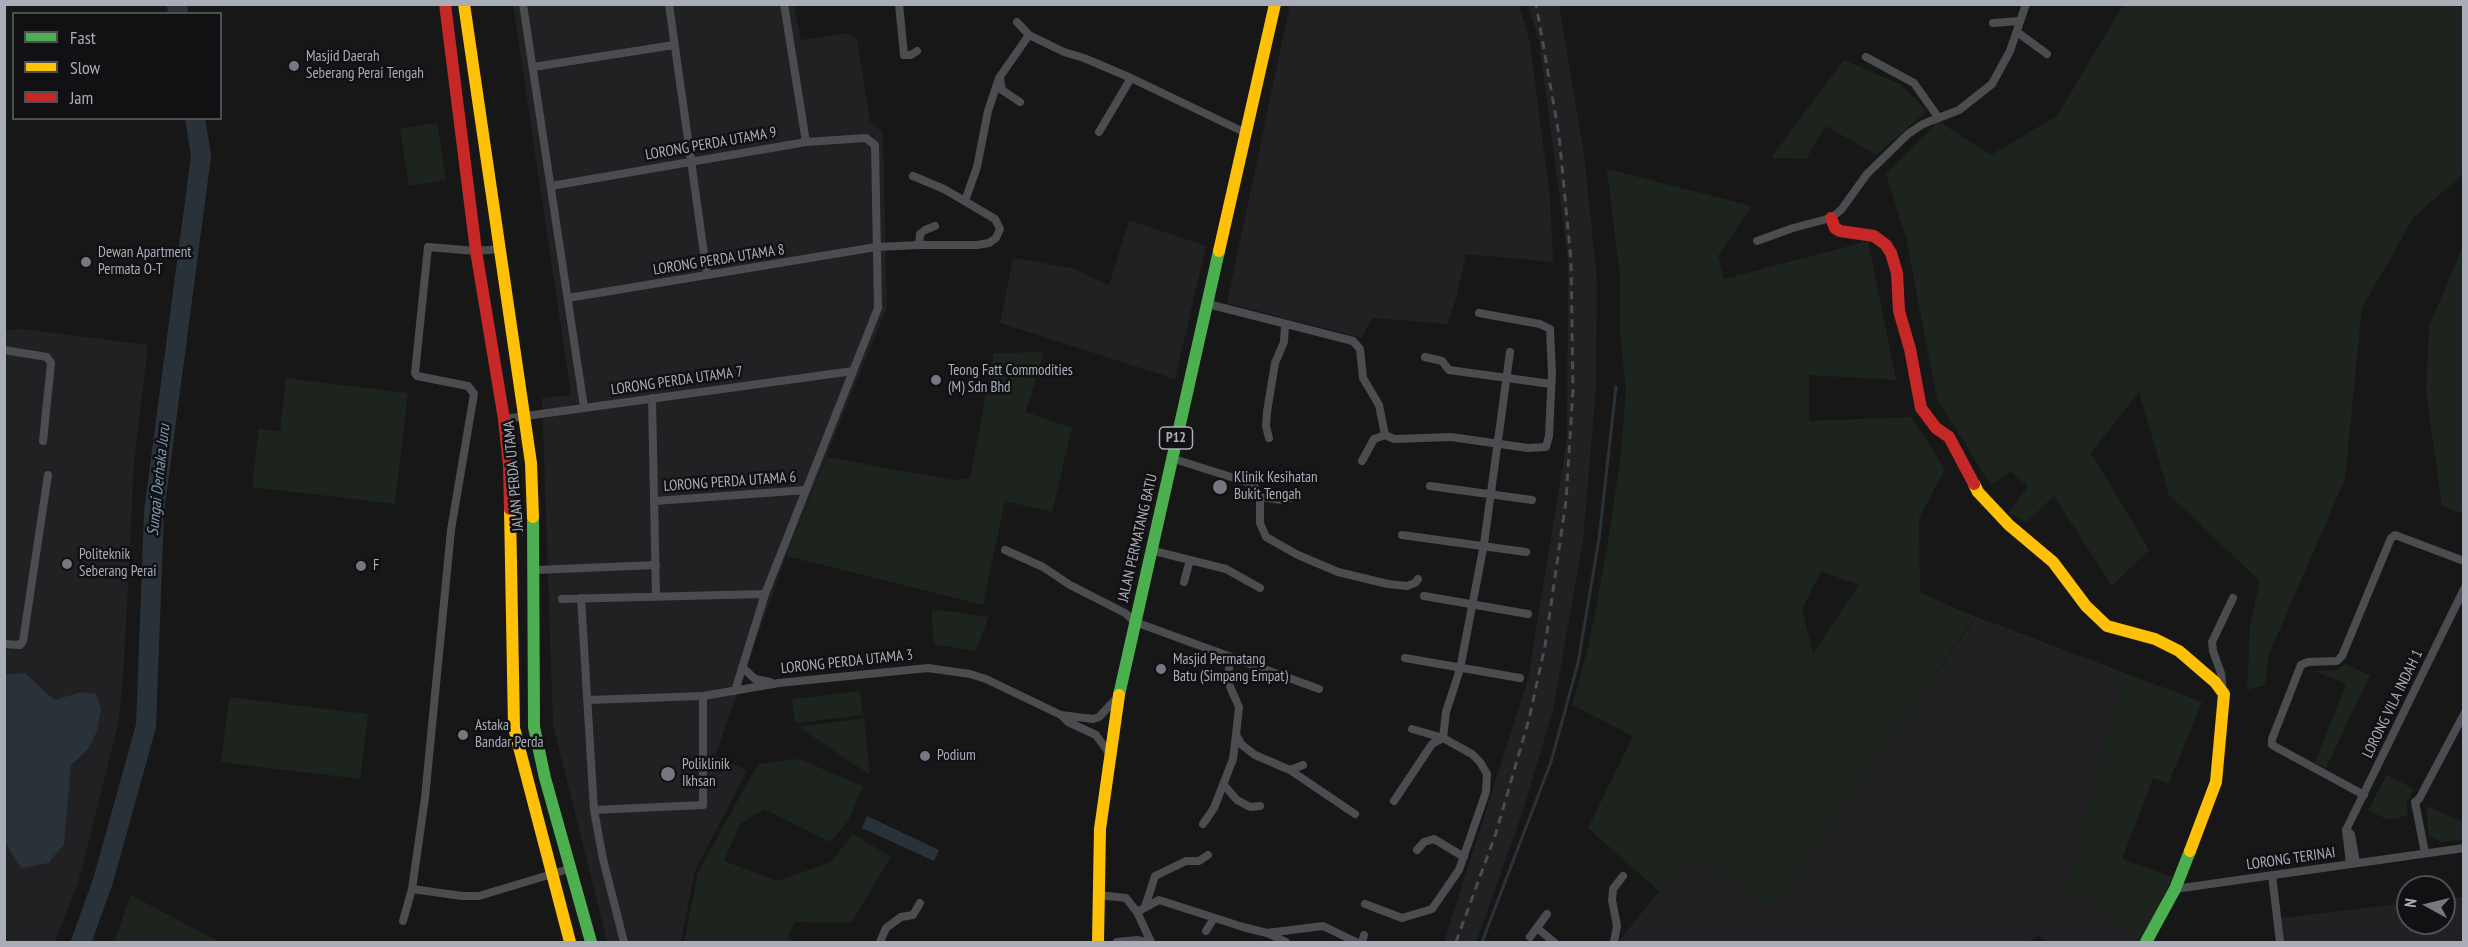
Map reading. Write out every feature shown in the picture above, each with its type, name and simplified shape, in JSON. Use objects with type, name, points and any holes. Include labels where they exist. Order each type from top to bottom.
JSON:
[{"type":"street","name":"JALAN PERDA UTAMA","points":[[445,4],[476,252],[510,466],[514,728],[570,942]]},
{"type":"street","name":"JALAN PERDA UTAMA","points":[[464,4],[531,463],[535,570],[534,727],[545,778],[591,942]]},
{"type":"street","points":[[524,4],[584,407]]},
{"type":"street","points":[[669,4],[707,275]]},
{"type":"street","points":[[784,4],[806,142]]},
{"type":"street","points":[[899,4],[904,55],[911,55],[917,51]]},
{"type":"street","name":"JALAN PERMATANG BATU","points":[[1098,942],[1100,829],[1119,694],[1275,4]]},
{"type":"street","points":[[1757,241],[1831,218],[1841,210],[1867,174],[1908,134],[1938,117],[1959,110],[1992,84],[2004,64],[2026,4]]},
{"type":"street","points":[[1993,23],[2020,21]]},
{"type":"street","points":[[1017,22],[1029,35],[1064,52],[1131,78],[1246,132]]},
{"type":"street","points":[[2017,32],[2047,54]]},
{"type":"street","points":[[913,176],[945,189],[965,201],[977,167],[988,111],[999,78],[1029,35]]},
{"type":"street","points":[[533,67],[674,45]]},
{"type":"street","points":[[1866,57],[1914,83],[1938,117]]},
{"type":"street","points":[[999,78],[1002,90],[1020,102]]},
{"type":"street","points":[[1099,132],[1131,78]]},
{"type":"street","name":"LORONG PERDA UTAMA 9","points":[[551,186],[806,142],[866,138],[874,145],[876,247]]},
{"type":"street","name":"LORONG PERDA UTAMA 8","points":[[568,298],[876,247],[989,243],[996,238],[1000,229],[995,219],[965,201]]},
{"type":"street","points":[[1831,218],[1835,228],[1840,231],[1874,236],[1886,245],[1891,253],[1897,273],[1899,311],[1910,349],[1921,408],[1936,428],[1949,437],[1978,492],[2009,525],[2054,562],[2086,606],[2107,626],[2155,639],[2179,651],[2223,691]]},
{"type":"street","points":[[919,245],[920,234],[935,226]]},
{"type":"street","points":[[403,921],[412,889],[435,708],[450,538],[474,394],[468,386],[417,376],[414,368],[428,247],[476,252],[499,249]]},
{"type":"street","points":[[735,691],[765,594],[878,308],[876,247]]},
{"type":"street","points":[[1208,304],[1353,341],[1360,349],[1363,378],[1379,405],[1385,435]]},
{"type":"street","points":[[1362,461],[1374,439],[1385,435],[1394,439],[1451,437],[1497,444],[1546,447],[1549,436],[1551,384],[1550,329],[1540,324],[1479,313]]},
{"type":"street","points":[[1269,438],[1266,426],[1267,412],[1275,363],[1284,342],[1285,325]]},
{"type":"street","points":[[4,350],[47,357],[51,363],[43,441]]},
{"type":"street","points":[[1443,738],[1446,712],[1460,669],[1484,544],[1510,352]]},
{"type":"street","points":[[1425,357],[1442,361],[1449,370],[1551,384]]},
{"type":"street","name":"LORONG PERDA UTAMA 7","points":[[504,419],[853,370]]},
{"type":"street","points":[[652,398],[656,597]]},
{"type":"street","points":[[1171,458],[1253,484],[1260,497],[1260,522],[1266,537],[1298,555],[1338,572],[1388,584],[1407,586],[1414,584],[1418,579]]},
{"type":"street","points":[[4,644],[20,645],[24,641],[48,475]]},
{"type":"street","points":[[1430,486],[1532,500]]},
{"type":"street","name":"LORONG PERDA UTAMA 6","points":[[655,501],[806,490]]},
{"type":"street","points":[[1260,497],[1282,500],[1291,498]]},
{"type":"street","points":[[1402,535],[1484,544],[1526,552]]},
{"type":"street","points":[[2364,795],[2272,745],[2272,739],[2301,665],[2308,662],[2337,662],[2342,656],[2391,538],[2396,535],[2463,561]]},
{"type":"street","points":[[1005,550],[1043,567],[1070,585],[1125,612],[1135,622],[1319,689]]},
{"type":"street","points":[[1150,550],[1226,569],[1260,588]]},
{"type":"street","points":[[1184,582],[1190,560]]},
{"type":"street","points":[[535,570],[656,565]]},
{"type":"street","name":"LORONG VILA INDAH 1","points":[[2353,863],[2346,830],[2463,589]]},
{"type":"street","points":[[562,599],[765,594]]},
{"type":"street","points":[[1424,596],[1528,614]]},
{"type":"street","points":[[581,598],[594,810],[603,859],[624,942]]},
{"type":"street","points":[[2146,942],[2175,889],[2218,776],[2219,738],[2225,706],[2221,673],[2212,642],[2233,598]]},
{"type":"street","points":[[1203,824],[1214,808],[1236,751],[1239,707],[1228,682],[1230,657]]},
{"type":"street","points":[[1405,658],[1520,678]]},
{"type":"street","points":[[742,668],[755,679],[779,683]]},
{"type":"street","name":"LORONG PERDA UTAMA 3","points":[[588,700],[703,696],[779,683],[928,668],[978,676],[1061,715],[1093,719],[1100,717],[1119,694]]},
{"type":"street","points":[[594,810],[703,805],[703,696]]},
{"type":"street","points":[[2425,853],[2415,802],[2419,799],[2463,714]]},
{"type":"street","name":"LORONG PERDA UTAMA 3","points":[[1061,715],[1068,722],[1096,735],[1109,753]]},
{"type":"street","points":[[1365,904],[1402,918],[1432,909],[1459,870],[1486,792],[1487,774],[1472,754],[1443,738],[1412,729]]},
{"type":"street","points":[[1236,735],[1242,745],[1255,755],[1290,770],[1355,814]]},
{"type":"street","points":[[1394,801],[1432,744],[1443,738]]},
{"type":"street","points":[[1290,770],[1303,765]]},
{"type":"street","points":[[1224,785],[1237,800],[1250,807],[1260,806]]},
{"type":"street","points":[[1417,850],[1424,842],[1434,839],[1464,856]]},
{"type":"street","name":"LORONG TERINAI","points":[[2175,889],[2463,848]]},
{"type":"street","points":[[1141,909],[1155,876],[1186,861],[1199,861],[1208,855]]},
{"type":"street","points":[[412,889],[479,896],[572,868]]},
{"type":"street","points":[[2272,875],[2280,942]]},
{"type":"street","points":[[1614,942],[1617,926],[1612,900],[1613,889],[1623,876]]},
{"type":"street","points":[[1098,896],[1126,898],[1141,909],[1151,942]]},
{"type":"street","points":[[1141,909],[1159,900],[1267,933],[1286,942]]},
{"type":"street","points":[[880,942],[886,928],[901,917],[913,915],[920,903]]},
{"type":"street","points":[[1530,937],[1547,914]]},
{"type":"street","points":[[1206,931],[1214,918]]},
{"type":"street","points":[[1267,933],[1323,926],[1356,942]]},
{"type":"street","points":[[1537,928],[1554,942]]},
{"type":"street","points":[[1117,942],[1137,940],[1146,942]]},
{"type":"shaded area","points":[[1290,4],[1519,5],[1530,42],[1550,198],[1553,262],[1466,254],[1456,299],[1447,324],[1372,318],[1362,338],[1227,303]]},
{"type":"shaded area","points":[[513,5],[794,5],[801,40],[849,33],[857,39],[870,121],[883,133],[887,307],[786,556],[715,756],[747,770],[695,871],[681,942],[607,942],[553,725],[542,398],[571,395]]},
{"type":"shaded area","points":[[1528,5],[1559,5],[1584,153],[1597,280],[1596,388],[1583,541],[1553,711],[1521,817],[1476,942],[1444,942],[1528,679],[1567,439],[1568,260],[1539,42]]},
{"type":"shaded area","points":[[2123,5],[2463,5],[2463,174],[2414,217],[2362,308],[2345,479],[2269,654],[2265,685],[2247,690],[2250,625],[2260,581],[2169,495],[2139,392],[2091,453],[2149,550],[2112,586],[2054,496],[2027,522],[2008,513],[2028,486],[2011,472],[1991,485],[1937,399],[1906,238],[1886,174],[1938,121],[1991,155],[2058,115]]},
{"type":"shaded area","points":[[1844,60],[1900,84],[1927,111],[1876,155],[1826,126],[1806,159],[1771,158]]},
{"type":"shaded area","points":[[437,123],[446,180],[409,186],[400,129]]},
{"type":"shaded area","points":[[1607,169],[1752,206],[1718,256],[1724,279],[1868,241],[1896,380],[1809,375],[1809,421],[1911,417],[1945,469],[1919,518],[1920,592],[1961,611],[2202,702],[2168,784],[2153,778],[2122,859],[2173,877],[2140,942],[2080,887],[2060,908],[2123,677],[1973,620],[1774,907],[1689,855],[1660,892],[1588,828],[1633,736],[1572,705],[1590,640],[1607,549],[1621,454],[1626,387],[1620,333],[1620,276]],"holes":[[[1821,571],[1859,585],[1813,653],[1802,610]]]},
{"type":"shaded area","points":[[1129,220],[1206,246],[1175,379],[1000,323],[1013,258],[1072,268],[1109,285]]},
{"type":"shaded area","points":[[2463,247],[2464,514],[2442,506],[2426,392],[2429,326]]},
{"type":"shaded area","name":"Politeknik Seberang Perai","points":[[24,329],[148,345],[134,464],[119,720],[78,883],[55,942],[5,942],[5,330]]},
{"type":"shaded area","points":[[1044,352],[1026,412],[1072,428],[1052,512],[1005,501],[983,605],[786,556],[827,457],[952,480],[970,478],[994,353]]},
{"type":"shaded area","points":[[286,378],[408,393],[395,504],[252,487],[259,429],[280,431]]},
{"type":"shaded area","points":[[932,609],[989,617],[975,651],[933,644]]},
{"type":"shaded area","points":[[1974,620],[2124,677],[2060,907],[2080,887],[2140,942],[2046,942],[2039,935],[2029,942],[1618,942],[1689,854],[1774,906]]},
{"type":"shaded area","points":[[2345,664],[2370,675],[2326,768],[2315,763],[2346,684],[2314,671],[2337,670]]},
{"type":"shaded area","points":[[25,673],[54,700],[82,692],[96,694],[101,709],[97,731],[88,749],[71,765],[64,844],[48,863],[21,868],[5,842],[4,675]]},
{"type":"shaded area","points":[[860,691],[863,715],[795,723],[792,699]]},
{"type":"shaded area","points":[[229,697],[368,714],[360,779],[221,762]]},
{"type":"shaded area","points":[[864,718],[870,775],[799,727]]},
{"type":"shaded area","points":[[799,759],[863,786],[848,821],[830,842],[764,809],[740,824],[724,861],[777,881],[831,862],[853,834],[891,857],[851,923],[795,922],[787,937],[794,942],[684,942],[698,872],[758,764]]},
{"type":"shaded area","points":[[2387,775],[2414,789],[2406,804],[2408,815],[2388,820],[2368,810]]},
{"type":"shaded area","points":[[2426,806],[2463,822],[2463,840],[2441,842],[2429,835]]},
{"type":"shaded area","points":[[867,816],[939,850],[934,861],[862,828]]},
{"type":"shaded area","points":[[131,895],[214,939],[221,942],[114,942]]},
{"type":"shaded area","points":[[2463,897],[2463,942],[2276,942],[2273,919],[2396,904],[2396,935],[2456,935],[2456,898]]},
{"type":"waterway","name":"Sungai Derhaka Juru","points":[[177,4],[178,12]]},
{"type":"waterway","name":"Sungai Derhaka Juru","points":[[81,942],[103,881],[146,726],[154,512],[201,156],[195,120]]},
{"type":"waterway","points":[[1482,942],[1551,762],[1578,663],[1599,539],[1616,387]]},
{"type":"railway","points":[[1456,942],[1496,833],[1529,719],[1545,646],[1566,501],[1573,390],[1571,261],[1559,135],[1536,4]]},
{"type":"traffic: fast","points":[[1119,695],[1219,251]]},
{"type":"traffic: fast","points":[[533,517],[534,727],[545,778],[591,942]]},
{"type":"traffic: fast","points":[[2146,942],[2175,889],[2190,851]]},
{"type":"traffic: slow","points":[[464,4],[531,463],[533,517]]},
{"type":"traffic: slow","points":[[1219,251],[1275,4]]},
{"type":"traffic: slow","points":[[1974,484],[1978,492],[2009,525],[2053,562],[2086,606],[2107,626],[2155,639],[2179,651],[2215,682],[2224,694],[2216,782],[2190,851]]},
{"type":"traffic: slow","points":[[510,509],[514,728],[570,942]]},
{"type":"traffic: slow","points":[[1098,942],[1100,829],[1119,695]]},
{"type":"traffic: jam","points":[[445,4],[476,251],[504,419],[509,466],[510,509]]},
{"type":"traffic: jam","points":[[1831,218],[1835,228],[1840,231],[1874,236],[1886,245],[1891,253],[1897,273],[1899,311],[1910,349],[1921,408],[1936,428],[1949,437],[1974,484]]},
{"type":"place","name":"Masjid Daerah Seberang Perai Tengah","points":[[294,66]]},
{"type":"place","name":"Dewan Apartment Permata O-T","points":[[86,262]]},
{"type":"place","name":"Teong Fatt Commodities (M) Sdn Bhd","points":[[936,380]]},
{"type":"place","name":"Klinik Kesihatan Bukit Tengah","points":[[1220,487]]},
{"type":"place","name":"Politeknik Seberang Perai","points":[[67,564]]},
{"type":"place","name":"F","points":[[361,566]]},
{"type":"place","name":"Masjid Permatang Batu (Simpang Empat)","points":[[1161,669]]},
{"type":"place","name":"Astaka Bandar Perda","points":[[463,735]]},
{"type":"place","name":"Podium","points":[[925,756]]},
{"type":"place","name":"Poliklinik Ikhsan","points":[[668,774]]}]
